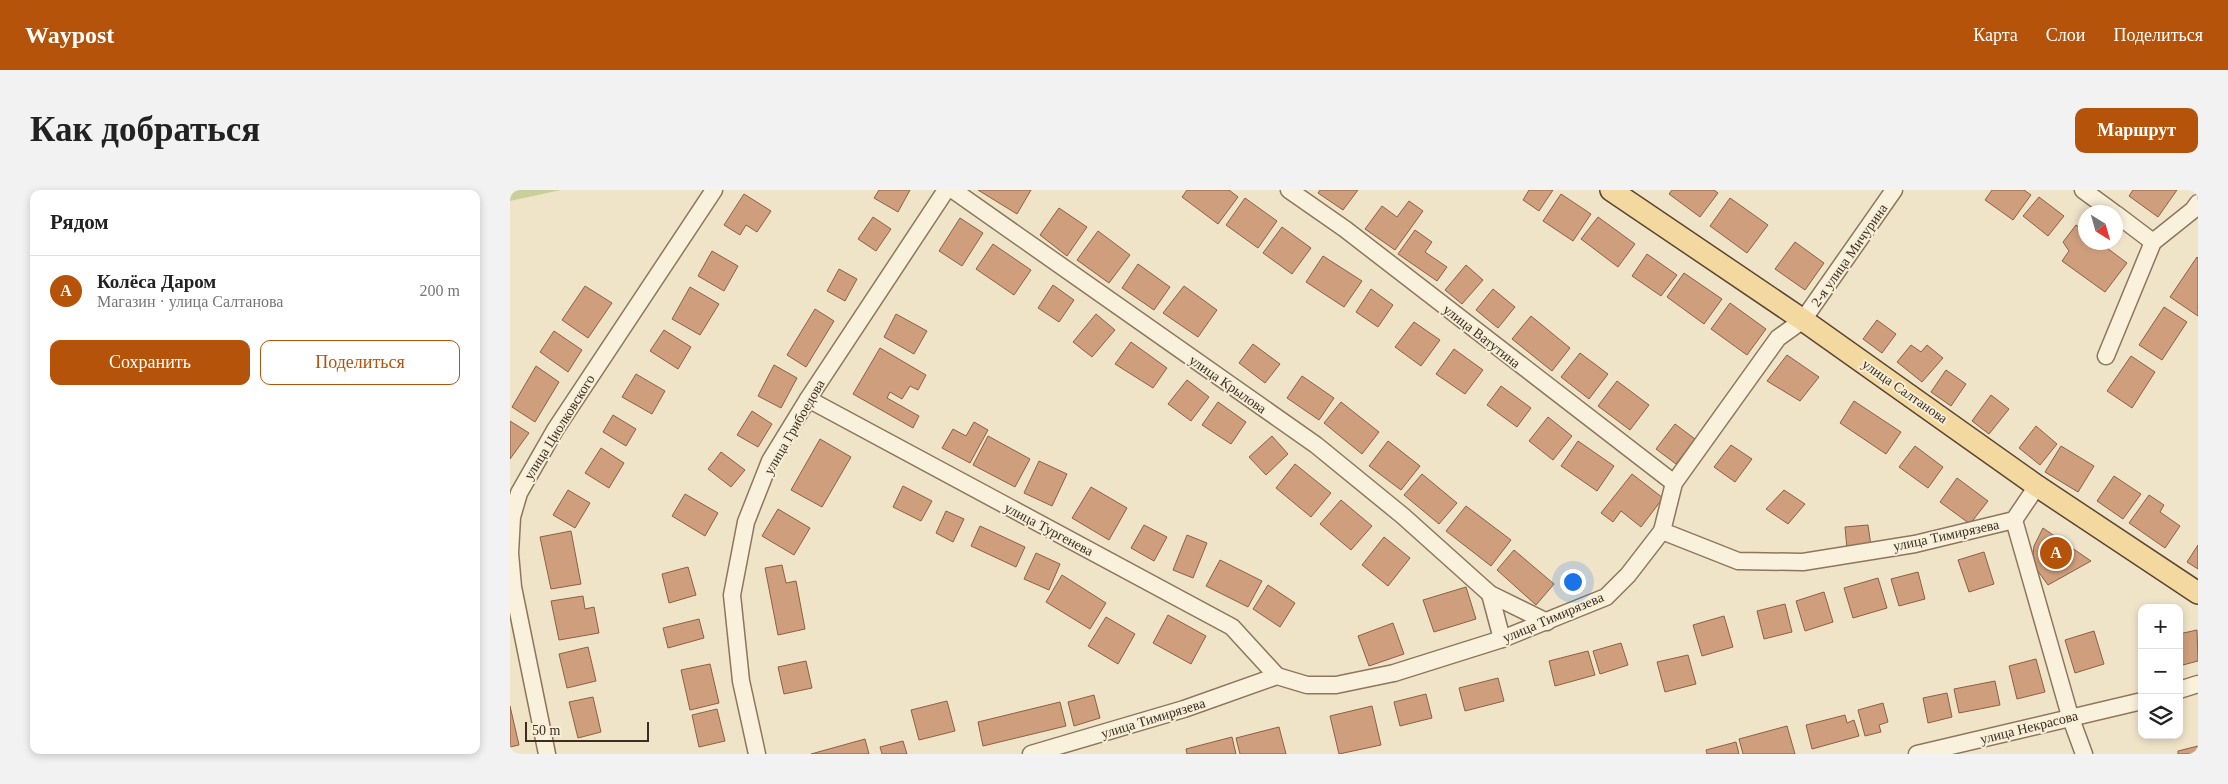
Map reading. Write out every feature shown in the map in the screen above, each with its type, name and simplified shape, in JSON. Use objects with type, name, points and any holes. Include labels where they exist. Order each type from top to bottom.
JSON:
[{"type":"main road","name":"улица Салтанова","points":[[1611,190],[1804,320],[2037,486],[2198,593]]},
{"type":"street","name":"улица Циолковского","points":[[547,754],[513,587],[510,553],[512,517],[519,493],[555,430],[714,190]]},
{"type":"street","name":"улица Грибоедова","points":[[757,754],[741,681],[732,595],[746,522],[770,461],[808,399],[946,190]]},
{"type":"street","name":"улица Крылова","points":[[953,190],[1316,445],[1403,516],[1490,594],[1547,622]]},
{"type":"street","name":"улица Ватутина","points":[[1289,190],[1345,229],[1674,483]]},
{"type":"street","name":"2-я улица Мичурина","points":[[1804,320],[1894,190]]},
{"type":"street","points":[[2083,190],[2103,205]]},
{"type":"street","points":[[2106,356],[2153,242],[2198,204]]},
{"type":"street","points":[[2123,220],[2153,242]]},
{"type":"street","points":[[1662,531],[1674,483],[1778,338],[1804,320]]},
{"type":"street","name":"улица Тургенева","points":[[808,399],[1232,627],[1277,676]]},
{"type":"street","name":"улица Тимирязева","points":[[1031,754],[1184,709],[1277,676],[1308,686],[1336,685],[1394,673],[1502,639],[1606,597],[1628,575],[1662,531],[1738,561],[1803,562],[1915,544],[2014,520],[2037,486]]},
{"type":"street","points":[[2014,520],[2070,716],[2084,754]]},
{"type":"street","points":[[1490,594],[1502,639]]},
{"type":"street","points":[[2183,689],[2198,684]]},
{"type":"street","name":"улица Некрасова","points":[[1917,754],[2070,716],[2138,702]]},
{"type":"green space","points":[[510,190],[561,190],[510,201]]},
{"type":"building","points":[[879,190],[910,190],[898,212],[874,198]]},
{"type":"building","points":[[978,190],[1031,190],[1017,214]]},
{"type":"building","points":[[1187,190],[1229,190],[1238,197],[1218,224],[1182,197]]},
{"type":"building","points":[[1320,190],[1358,190],[1343,210],[1318,193]]},
{"type":"building","points":[[1529,190],[1553,190],[1539,211],[1523,200]]},
{"type":"building","points":[[1672,190],[1714,190],[1718,193],[1700,217],[1669,194]]},
{"type":"building","points":[[1992,190],[2024,190],[2031,195],[2013,220],[1985,200]]},
{"type":"building","points":[[2133,190],[2177,190],[2158,217],[2129,196]]},
{"type":"building","points":[[744,194],[771,211],[757,232],[746,225],[740,235],[724,225]]},
{"type":"building","points":[[1561,194],[1591,214],[1573,241],[1543,221]]},
{"type":"building","points":[[2039,197],[2064,216],[2048,236],[2023,216]]},
{"type":"building","points":[[1245,198],[1277,221],[1258,248],[1226,225]]},
{"type":"building","points":[[1730,198],[1768,225],[1747,253],[1710,226]]},
{"type":"building","points":[[1409,201],[1423,211],[1395,250],[1365,229],[1382,206],[1397,217]]},
{"type":"building","points":[[1059,208],[1087,227],[1067,256],[1040,235]]},
{"type":"building","points":[[873,217],[891,229],[876,251],[858,239]]},
{"type":"building","points":[[1598,217],[1635,244],[1618,267],[1581,239]]},
{"type":"building","points":[[960,218],[983,233],[962,266],[939,251]]},
{"type":"building","points":[[2076,225],[2078,226],[2078,250],[2110,250],[2127,263],[2105,292],[2062,261],[2069,251],[2063,242]]},
{"type":"building","points":[[1282,227],[1311,248],[1292,274],[1263,253]]},
{"type":"building","points":[[1415,230],[1432,242],[1425,252],[1447,267],[1437,281],[1398,254]]},
{"type":"building","points":[[1098,231],[1130,255],[1109,283],[1077,260]]},
{"type":"building","points":[[1795,242],[1824,263],[1805,290],[1775,269]]},
{"type":"building","points":[[993,244],[1031,270],[1014,295],[976,269]]},
{"type":"building","points":[[712,251],[738,266],[724,291],[698,276]]},
{"type":"building","points":[[1647,254],[1677,275],[1661,296],[1632,276]]},
{"type":"building","points":[[1323,256],[1362,281],[1344,307],[1306,282]]},
{"type":"building","points":[[2198,258],[2198,316],[2170,297]]},
{"type":"building","points":[[1138,264],[1170,287],[1154,310],[1122,288]]},
{"type":"building","points":[[1466,265],[1483,280],[1462,304],[1445,290]]},
{"type":"building","points":[[839,269],[857,279],[845,301],[827,291]]},
{"type":"building","points":[[1684,273],[1722,299],[1704,324],[1667,297]]},
{"type":"building","points":[[1053,285],[1074,300],[1059,322],[1038,308]]},
{"type":"building","points":[[585,286],[612,303],[588,338],[562,320]]},
{"type":"building","points":[[1184,286],[1217,310],[1198,337],[1163,313]]},
{"type":"building","points":[[690,287],[719,304],[700,335],[672,319]]},
{"type":"building","points":[[1371,289],[1393,305],[1378,327],[1356,312]]},
{"type":"building","points":[[1493,289],[1515,307],[1498,328],[1476,310]]},
{"type":"building","points":[[1730,303],[1766,329],[1747,355],[1711,329]]},
{"type":"building","points":[[2164,307],[2187,322],[2162,360],[2139,345]]},
{"type":"building","points":[[815,309],[834,321],[806,367],[787,355]]},
{"type":"building","points":[[896,314],[927,331],[914,354],[884,337]]},
{"type":"building","points":[[1096,314],[1115,330],[1092,357],[1073,342]]},
{"type":"building","points":[[1531,316],[1570,348],[1552,371],[1512,339]]},
{"type":"building","points":[[1877,320],[1896,334],[1882,353],[1863,339]]},
{"type":"building","points":[[1414,322],[1440,340],[1421,366],[1395,347]]},
{"type":"building","points":[[664,330],[691,347],[678,369],[650,351]]},
{"type":"building","points":[[554,331],[582,350],[568,372],[540,352]]},
{"type":"building","points":[[1131,342],[1167,368],[1153,388],[1115,364]]},
{"type":"building","points":[[1253,344],[1280,364],[1265,383],[1239,363]]},
{"type":"building","points":[[1911,345],[1921,352],[1927,345],[1943,358],[1922,382],[1897,362]]},
{"type":"building","points":[[880,348],[926,375],[918,390],[910,386],[902,399],[890,392],[887,398],[919,416],[913,428],[853,394]]},
{"type":"building","points":[[1454,349],[1483,370],[1465,394],[1436,374]]},
{"type":"building","points":[[1580,353],[1608,374],[1589,399],[1561,377]]},
{"type":"building","points":[[1787,355],[1819,377],[1800,401],[1767,381]]},
{"type":"building","points":[[2131,356],[2155,372],[2132,408],[2107,391]]},
{"type":"building","points":[[774,365],[797,378],[781,408],[758,396]]},
{"type":"building","points":[[536,366],[559,382],[535,422],[512,407]]},
{"type":"building","points":[[1946,370],[1966,384],[1951,406],[1931,392]]},
{"type":"building","points":[[636,374],[665,391],[652,414],[622,397]]},
{"type":"building","points":[[1302,376],[1334,398],[1319,420],[1287,398]]},
{"type":"building","points":[[1187,380],[1209,397],[1191,421],[1168,404]]},
{"type":"building","points":[[1617,381],[1649,405],[1630,430],[1598,406]]},
{"type":"building","points":[[1501,386],[1531,408],[1517,427],[1487,405]]},
{"type":"building","points":[[1991,395],[2009,409],[1989,434],[1972,421]]},
{"type":"building","points":[[1854,401],[1901,432],[1886,454],[1840,423]]},
{"type":"building","points":[[1218,402],[1246,422],[1231,444],[1202,425]]},
{"type":"building","points":[[1341,402],[1379,432],[1362,454],[1324,423]]},
{"type":"building","points":[[752,411],[772,424],[758,447],[737,435]]},
{"type":"building","points":[[613,415],[636,429],[626,446],[603,432]]},
{"type":"building","points":[[1548,417],[1572,436],[1553,460],[1529,441]]},
{"type":"building","points":[[510,421],[529,433],[510,459]]},
{"type":"building","points":[[974,422],[988,430],[970,463],[942,448],[953,429],[966,436]]},
{"type":"building","points":[[1675,424],[1695,439],[1676,464],[1656,449]]},
{"type":"building","points":[[2036,426],[2057,444],[2040,465],[2019,448]]},
{"type":"building","points":[[988,436],[1030,459],[1015,487],[973,465]]},
{"type":"building","points":[[1272,436],[1288,454],[1266,475],[1249,457]]},
{"type":"building","points":[[820,439],[851,457],[822,507],[791,490]]},
{"type":"building","points":[[1388,441],[1420,466],[1401,490],[1369,466]]},
{"type":"building","points":[[1578,441],[1614,466],[1597,491],[1561,466]]},
{"type":"building","points":[[1731,445],[1752,459],[1735,482],[1714,467]]},
{"type":"building","points":[[1915,446],[1943,467],[1928,488],[1899,467]]},
{"type":"building","points":[[2061,446],[2094,466],[2078,492],[2045,472]]},
{"type":"building","points":[[601,448],[624,463],[609,488],[585,473]]},
{"type":"building","points":[[721,452],[745,470],[731,487],[708,469]]},
{"type":"building","points":[[1039,461],[1067,474],[1052,506],[1024,493]]},
{"type":"building","points":[[1295,464],[1331,493],[1311,517],[1276,488]]},
{"type":"building","points":[[1422,474],[1457,503],[1439,524],[1404,495]]},
{"type":"building","points":[[1632,474],[1663,498],[1641,527],[1621,511],[1613,522],[1601,513]]},
{"type":"building","points":[[2114,476],[2141,494],[2123,519],[2097,501]]},
{"type":"building","points":[[1957,478],[1988,501],[1970,524],[1940,502]]},
{"type":"building","points":[[903,486],[932,501],[921,521],[893,507]]},
{"type":"building","points":[[1091,487],[1127,508],[1109,540],[1072,518]]},
{"type":"building","points":[[568,490],[590,503],[575,528],[553,515]]},
{"type":"building","points":[[1784,490],[1805,504],[1788,524],[1766,509]]},
{"type":"building","points":[[685,494],[718,513],[705,536],[672,516]]},
{"type":"building","points":[[2149,495],[2164,505],[2160,512],[2180,526],[2165,548],[2129,523]]},
{"type":"building","points":[[1341,500],[1372,526],[1351,550],[1320,524]]},
{"type":"building","points":[[1466,506],[1511,540],[1491,566],[1446,531]]},
{"type":"building","points":[[778,509],[810,528],[794,555],[762,536]]},
{"type":"building","points":[[946,511],[964,519],[953,542],[936,533]]},
{"type":"building","points":[[1144,525],[1167,537],[1154,561],[1131,548]]},
{"type":"building","points":[[1868,525],[1871,546],[1847,549],[1845,527]]},
{"type":"building","points":[[980,526],[1025,547],[1016,567],[971,546]]},
{"type":"building","points":[[2043,528],[2091,561],[2048,585],[2032,563],[2034,546]]},
{"type":"building","points":[[571,531],[581,584],[551,589],[540,537]]},
{"type":"building","points":[[1187,535],[1207,543],[1193,578],[1173,570]]},
{"type":"building","points":[[1384,537],[1410,558],[1388,586],[1362,565]]},
{"type":"building","points":[[2198,545],[2198,569],[2187,562]]},
{"type":"building","points":[[1514,550],[1554,584],[1536,605],[1497,570]]},
{"type":"building","points":[[1984,552],[1994,584],[1969,592],[1958,560]]},
{"type":"building","points":[[1036,553],[1060,564],[1049,590],[1024,579]]},
{"type":"building","points":[[1220,560],[1262,581],[1248,607],[1206,586]]},
{"type":"building","points":[[782,565],[786,583],[796,581],[805,629],[778,635],[765,568]]},
{"type":"building","points":[[688,567],[696,595],[669,603],[662,574]]},
{"type":"building","points":[[1918,572],[1925,599],[1899,606],[1891,579]]},
{"type":"building","points":[[1062,575],[1106,603],[1090,629],[1046,602]]},
{"type":"building","points":[[1878,578],[1887,608],[1853,618],[1844,588]]},
{"type":"building","points":[[1268,585],[1295,603],[1280,627],[1253,609]]},
{"type":"building","points":[[1466,587],[1476,619],[1434,632],[1423,600]]},
{"type":"building","points":[[1824,592],[1833,622],[1805,631],[1796,601]]},
{"type":"building","points":[[583,596],[585,609],[594,607],[599,633],[559,640],[551,601]]},
{"type":"building","points":[[1785,604],[1792,632],[1764,639],[1757,611]]},
{"type":"building","points":[[1168,615],[1206,636],[1191,664],[1153,643]]},
{"type":"building","points":[[1724,616],[1733,647],[1702,656],[1693,625]]},
{"type":"building","points":[[1106,617],[1135,634],[1118,664],[1088,646]]},
{"type":"building","points":[[699,619],[704,638],[668,648],[663,628]]},
{"type":"building","points":[[1393,623],[1404,654],[1369,666],[1358,636]]},
{"type":"building","points":[[2197,630],[2198,661],[2183,665],[2183,649],[2183,633]]},
{"type":"building","points":[[2094,631],[2104,664],[2075,673],[2065,640]]},
{"type":"building","points":[[1621,643],[1628,665],[1600,674],[1593,651]]},
{"type":"building","points":[[588,647],[596,681],[567,688],[559,654]]},
{"type":"building","points":[[1588,651],[1595,675],[1555,686],[1549,661]]},
{"type":"building","points":[[1688,655],[1696,684],[1665,692],[1657,662]]},
{"type":"building","points":[[2036,659],[2045,692],[2017,699],[2009,666]]},
{"type":"building","points":[[806,661],[812,688],[784,694],[778,667]]},
{"type":"building","points":[[710,664],[719,703],[690,710],[681,670]]},
{"type":"building","points":[[1498,678],[1504,701],[1465,711],[1459,688]]},
{"type":"building","points":[[1995,681],[2000,705],[1959,713],[1954,689]]},
{"type":"building","points":[[1947,693],[1952,717],[1928,723],[1923,698]]},
{"type":"building","points":[[1426,694],[1432,718],[1400,726],[1394,702]]},
{"type":"building","points":[[1094,695],[1100,718],[1074,726],[1068,702]]},
{"type":"building","points":[[593,697],[601,732],[578,738],[569,702]]},
{"type":"building","points":[[947,701],[955,731],[919,740],[911,710]]},
{"type":"building","points":[[1060,702],[1066,726],[983,746],[978,722]]},
{"type":"building","points":[[1883,703],[1888,722],[1879,725],[1881,732],[1865,736],[1858,710]]},
{"type":"building","points":[[510,706],[519,745],[510,747]]},
{"type":"building","points":[[1372,706],[1381,745],[1339,754],[1330,716]]},
{"type":"building","points":[[717,709],[725,741],[699,747],[692,715]]},
{"type":"building","points":[[1845,715],[1847,723],[1854,720],[1859,736],[1812,749],[1806,725]]},
{"type":"building","points":[[1787,726],[1795,754],[1743,754],[1739,739]]},
{"type":"building","points":[[1279,727],[1286,754],[1240,754],[1236,738]]},
{"type":"building","points":[[1232,737],[1236,754],[1187,754],[1186,749]]},
{"type":"building","points":[[865,739],[869,754],[811,754]]},
{"type":"building","points":[[903,741],[907,754],[882,754],[880,747]]},
{"type":"building","points":[[1736,742],[1739,754],[1707,754],[1706,750]]},
{"type":"building","points":[[2198,746],[2198,754],[2178,754],[2178,751]]},
{"type":"place","name":"Колёса Даром","points":[[2056,553]]}]
